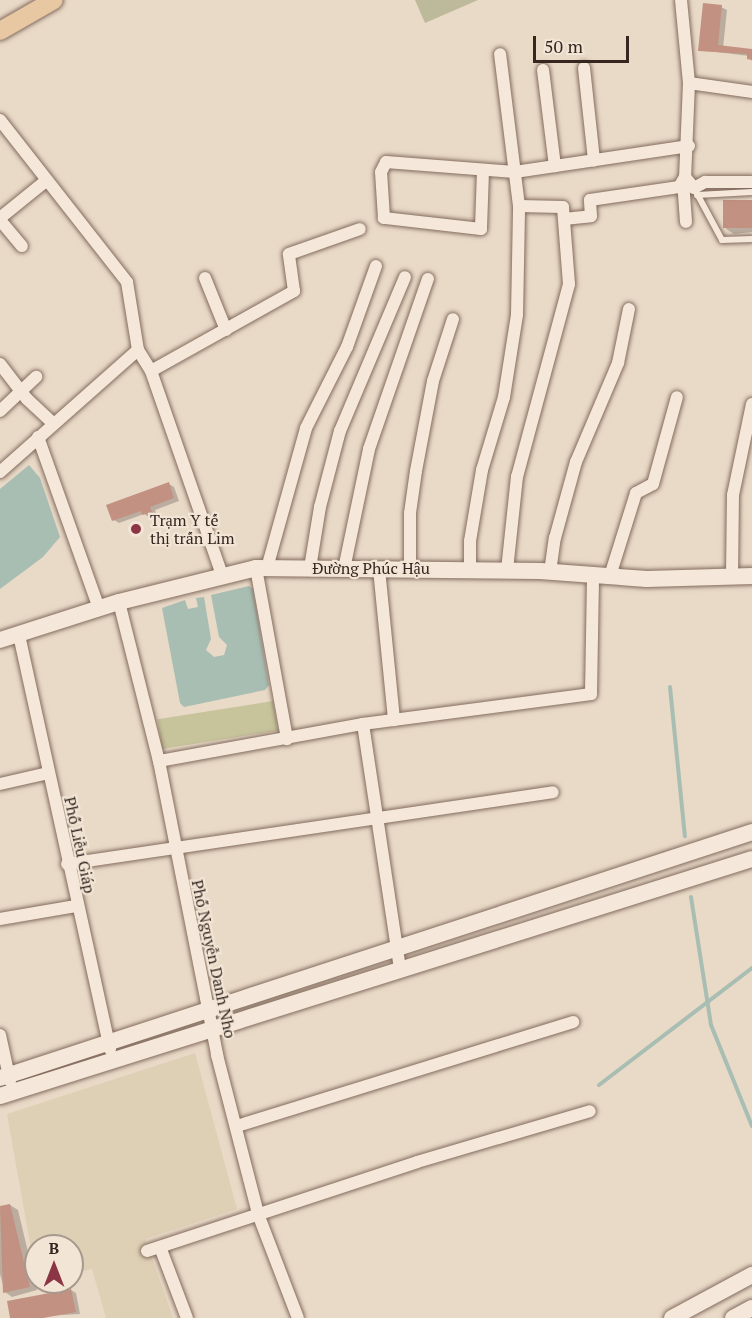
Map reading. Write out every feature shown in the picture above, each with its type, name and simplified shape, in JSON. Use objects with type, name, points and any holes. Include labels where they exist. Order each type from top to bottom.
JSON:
[{"type":"main road","points":[[0,31],[54,0]]},
{"type":"street","points":[[681,0],[689,83],[689,146],[684,179],[686,222]]},
{"type":"street","points":[[470,569],[470,541],[480,479],[487,444],[504,397],[517,315],[519,206],[500,54]]},
{"type":"street","points":[[584,68],[594,160]]},
{"type":"street","points":[[543,70],[555,166]]},
{"type":"street","points":[[689,83],[752,92]]},
{"type":"street","points":[[0,120],[127,282],[138,350],[151,371],[222,575]]},
{"type":"street","points":[[483,171],[481,229],[384,218],[381,172],[386,162],[515,172],[689,146]]},
{"type":"street","points":[[684,179],[696,192],[705,182],[752,182]]},
{"type":"street","points":[[564,219],[591,216],[590,200],[679,187],[684,179]]},
{"type":"street","points":[[22,246],[0,219],[47,180]]},
{"type":"street","points":[[507,570],[523,447],[568,292],[563,207],[519,206]]},
{"type":"street","points":[[151,371],[295,289],[288,261],[289,254],[360,229]]},
{"type":"street","points":[[280,271],[288,261]]},
{"type":"street","points":[[287,739],[262,568],[306,428],[347,347],[376,266]]},
{"type":"street","points":[[310,568],[320,507],[340,431],[405,277]]},
{"type":"street","points":[[205,278],[226,330]]},
{"type":"street","points":[[344,568],[369,449],[428,279]]},
{"type":"street","points":[[550,572],[555,538],[576,462],[618,363],[629,309]]},
{"type":"street","points":[[410,569],[410,513],[416,471],[433,381],[453,319]]},
{"type":"street","points":[[1,469],[138,350]]},
{"type":"street","points":[[0,364],[21,392],[53,423]]},
{"type":"street","points":[[0,411],[36,376]]},
{"type":"street","points":[[159,761],[363,724],[591,694],[601,576],[636,493],[653,484],[677,397]]},
{"type":"street","points":[[732,576],[733,495],[752,404]]},
{"type":"street","points":[[39,437],[99,608]]},
{"type":"street","name":"Đường Phúc Hậu","points":[[0,640],[118,602],[222,575],[262,568],[470,569],[601,576],[752,576]]},
{"type":"street","points":[[379,569],[394,720]]},
{"type":"street","name":"Phố Nguyễn Danh Nho","points":[[118,602],[159,761],[173,845],[213,1031],[258,1215],[298,1318]]},
{"type":"street","name":"Phố Liễu Giáp","points":[[19,634],[76,906],[114,1061]]},
{"type":"street","points":[[363,724],[379,817],[394,951],[400,970]]},
{"type":"street","points":[[0,784],[48,773]]},
{"type":"street","points":[[67,864],[173,845],[553,792]]},
{"type":"street","points":[[5,1086],[109,1044],[210,1013],[752,832]]},
{"type":"street","points":[[5,1086],[114,1061],[213,1031],[752,859]]},
{"type":"street","points":[[554,897],[561,919]]},
{"type":"street","points":[[0,919],[76,906]]},
{"type":"street","points":[[237,1126],[573,1022]]},
{"type":"street","points":[[0,1035],[5,1086]]},
{"type":"street","points":[[147,1251],[590,1111]]},
{"type":"street","points":[[160,1247],[187,1318]]},
{"type":"street","points":[[672,1318],[750,1282]]},
{"type":"street","points":[[733,1318],[752,1308]]},
{"type":"lane","points":[[752,192],[696,192],[722,240],[752,239]]},
{"type":"shaded area","points":[[415,0],[478,0],[425,23]]},
{"type":"shaded area","points":[[29,465],[40,478],[60,537],[43,557],[0,589],[0,489]]},
{"type":"shaded area","points":[[249,586],[253,589],[269,685],[265,690],[184,707],[180,703],[162,608],[185,600],[188,609],[198,607],[196,598],[204,597],[211,639],[206,650],[214,657],[224,655],[227,645],[219,637],[211,595]]},
{"type":"shaded area","points":[[273,701],[278,731],[162,749],[157,719]]},
{"type":"shaded area","points":[[195,1053],[237,1209],[145,1239],[173,1318],[106,1318],[92,1269],[84,1271],[84,1234],[28,1234],[7,1114]]},
{"type":"building","points":[[703,3],[722,5],[718,45],[752,49],[752,60],[747,59],[747,54],[698,51]]},
{"type":"building","points":[[723,200],[752,200],[752,228],[723,228]]},
{"type":"building","points":[[169,482],[174,498],[150,507],[152,512],[142,515],[141,511],[112,521],[106,505]]},
{"type":"building","points":[[10,1204],[24,1262],[24,1288],[3,1293],[0,1206]]},
{"type":"building","points":[[44,1294],[72,1294],[76,1312],[43,1318],[10,1318],[7,1301]]},
{"type":"waterway","points":[[670,687],[685,836]]},
{"type":"waterway","points":[[691,897],[711,1025],[752,1126]]},
{"type":"waterway","points":[[599,1085],[752,968]]},
{"type":"place","name":"Trạm Y tế thị trấn Lim","points":[[136,529]]}]
